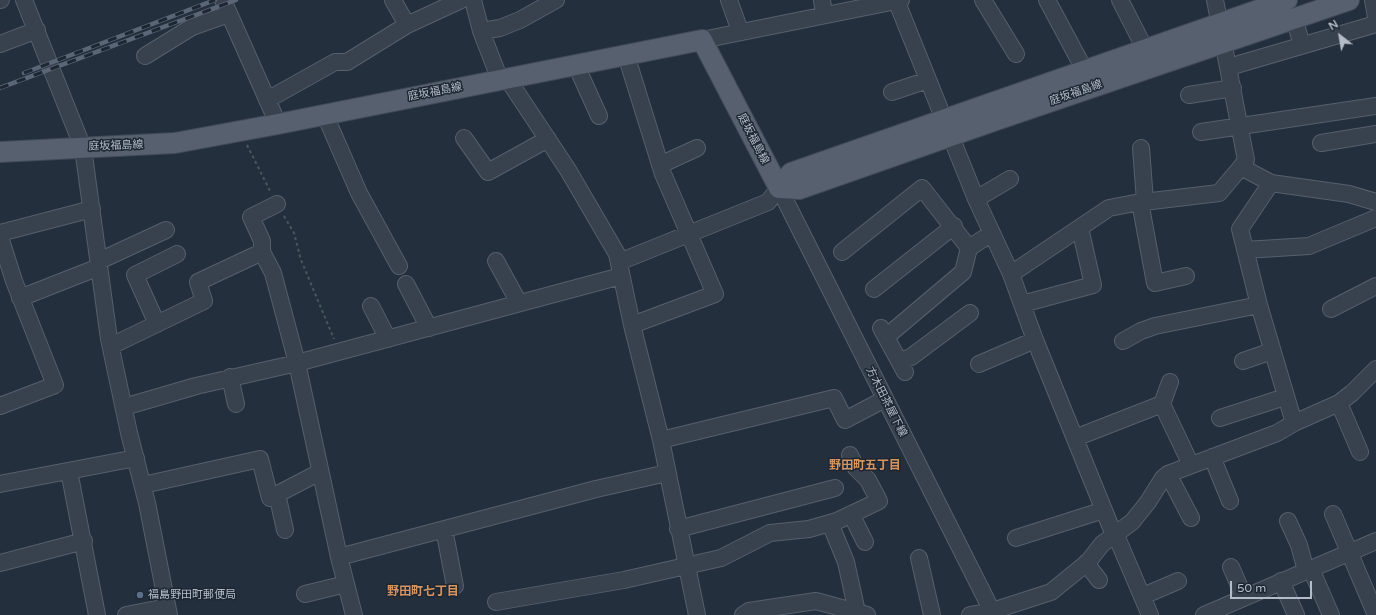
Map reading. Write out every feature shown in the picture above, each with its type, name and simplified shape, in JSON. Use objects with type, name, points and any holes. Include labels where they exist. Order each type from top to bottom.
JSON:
[{"type":"main road","name":"庭坂福島線","points":[[0,152],[175,143],[576,66],[702,40],[779,188],[791,173],[947,128],[1291,9],[1349,0]]},
{"type":"main road","name":"庭坂福島線","points":[[947,128],[1086,70],[1145,49],[1222,33]]},
{"type":"street","points":[[24,0],[83,148],[111,346],[143,485],[168,611],[126,615]]},
{"type":"street","points":[[393,0],[407,26]]},
{"type":"street","points":[[267,100],[335,62],[347,62],[407,26],[461,0]]},
{"type":"street","points":[[473,0],[481,31],[504,79],[548,139],[617,254],[632,324],[661,440],[678,529],[697,615]]},
{"type":"street","points":[[481,31],[500,28],[520,20],[556,0]]},
{"type":"street","points":[[729,0],[740,31]]},
{"type":"street","points":[[702,40],[740,31],[823,7],[897,0],[976,199],[1011,274],[1035,340],[1114,535],[1143,596],[1150,615]]},
{"type":"street","points":[[983,0],[1016,54]]},
{"type":"street","points":[[1047,0],[1086,70]]},
{"type":"street","points":[[1120,0],[1145,49]]},
{"type":"street","points":[[1011,274],[1109,208],[1142,202],[1219,193],[1241,167],[1246,160],[1215,0]]},
{"type":"street","points":[[1372,0],[1376,17]]},
{"type":"street","points":[[145,56],[226,7],[278,124]]},
{"type":"street","points":[[1291,9],[1302,45]]},
{"type":"street","points":[[1229,66],[1376,24]]},
{"type":"street","points":[[0,44],[37,30]]},
{"type":"street","points":[[626,55],[660,165],[715,294],[632,324]]},
{"type":"street","points":[[576,66],[600,116]]},
{"type":"street","points":[[892,92],[928,80]]},
{"type":"street","points":[[1189,95],[1233,88]]},
{"type":"street","points":[[1201,132],[1376,106]]},
{"type":"street","points":[[325,115],[359,193],[399,266]]},
{"type":"street","points":[[1321,143],[1376,134]]},
{"type":"street","points":[[464,138],[488,172],[548,139]]},
{"type":"street","points":[[660,165],[697,148]]},
{"type":"street","points":[[1141,148],[1142,202],[1155,283],[1186,276]]},
{"type":"street","points":[[1241,167],[1271,182],[1349,194],[1376,202]]},
{"type":"street","points":[[976,199],[1010,179]]},
{"type":"street","points":[[1271,182],[1240,230],[1259,305],[1294,423]]},
{"type":"street","points":[[124,407],[230,377],[296,363],[520,303],[620,269],[690,233],[768,202],[779,188]]},
{"type":"street","name":"方木田茶屋下線","points":[[779,188],[993,613]]},
{"type":"street","points":[[842,252],[922,188],[954,226],[969,248]]},
{"type":"street","points":[[277,204],[250,217],[262,241],[262,252],[273,273],[296,363],[339,557],[354,615]]},
{"type":"street","points":[[0,233],[92,209]]},
{"type":"street","points":[[1245,250],[1309,246],[1376,218]]},
{"type":"street","points":[[874,289],[954,226]]},
{"type":"street","points":[[1022,304],[1093,285],[1080,228]]},
{"type":"street","points":[[20,298],[99,264],[166,230]]},
{"type":"street","points":[[970,312],[902,366],[883,333],[963,272],[969,248],[992,233]]},
{"type":"street","points":[[0,237],[7,284],[20,298],[55,384],[0,406]]},
{"type":"street","points":[[111,346],[204,301],[198,282],[262,252]]},
{"type":"street","points":[[157,324],[135,275],[177,254]]},
{"type":"street","points":[[496,261],[520,303]]},
{"type":"street","points":[[406,284],[429,328]]},
{"type":"street","points":[[1331,309],[1376,286]]},
{"type":"street","points":[[1123,341],[1141,330],[1155,326],[1259,305]]},
{"type":"street","points":[[371,306],[388,339]]},
{"type":"street","points":[[979,364],[1035,340]]},
{"type":"street","points":[[1243,361],[1272,351]]},
{"type":"street","points":[[970,615],[993,613],[1051,592],[1086,563],[1102,544],[1132,522],[1148,502],[1163,478],[1168,474],[1277,433],[1294,423],[1339,403],[1352,393],[1376,369]]},
{"type":"street","points":[[230,377],[236,404]]},
{"type":"street","points":[[1170,382],[1162,404],[1191,465]]},
{"type":"street","points":[[1220,418],[1285,396]]},
{"type":"street","points":[[661,440],[834,398],[845,420],[885,398]]},
{"type":"street","points":[[1339,403],[1360,452]]},
{"type":"street","points":[[1075,438],[1162,404]]},
{"type":"street","points":[[496,602],[624,580],[721,558],[770,533],[809,529],[830,523],[879,501],[868,480],[856,468],[850,455]]},
{"type":"street","points":[[1212,457],[1230,501]]},
{"type":"street","points":[[0,484],[136,458]]},
{"type":"street","points":[[143,485],[260,459],[270,498],[320,472]]},
{"type":"street","points":[[69,471],[84,541],[97,615]]},
{"type":"street","points":[[339,557],[596,489],[667,473]]},
{"type":"street","points":[[1168,474],[1190,518]]},
{"type":"street","points":[[678,529],[835,488]]},
{"type":"street","points":[[277,494],[285,530]]},
{"type":"street","points":[[1016,538],[1104,510]]},
{"type":"street","points":[[851,514],[864,542]]},
{"type":"street","points":[[1333,514],[1375,610]]},
{"type":"street","points":[[1288,521],[1308,570],[1331,615]]},
{"type":"street","points":[[830,523],[846,562],[862,613]]},
{"type":"street","points":[[444,529],[455,586]]},
{"type":"street","points":[[0,562],[84,541]]},
{"type":"street","points":[[1206,615],[1244,597],[1376,541]]},
{"type":"street","points":[[919,558],[932,615]]},
{"type":"street","points":[[1086,563],[1099,580]]},
{"type":"street","points":[[1231,567],[1244,597]]},
{"type":"street","points":[[1143,596],[1178,581]]},
{"type":"street","points":[[1281,581],[1296,615]]},
{"type":"street","points":[[305,594],[346,584]]},
{"type":"street","points":[[743,615],[749,611],[816,601],[862,613]]},
{"type":"path","points":[[240,131],[277,204],[294,233],[301,260],[339,352]]},
{"type":"railway","points":[[24,73],[215,0]]},
{"type":"railway","points":[[0,88],[236,0]]},
{"type":"place","name":"福島野田町郵便局","points":[[140,595]]},
{"type":"district","name":"野田町五丁目","points":[[865,466]]},
{"type":"district","name":"野田町七丁目","points":[[423,592]]}]
